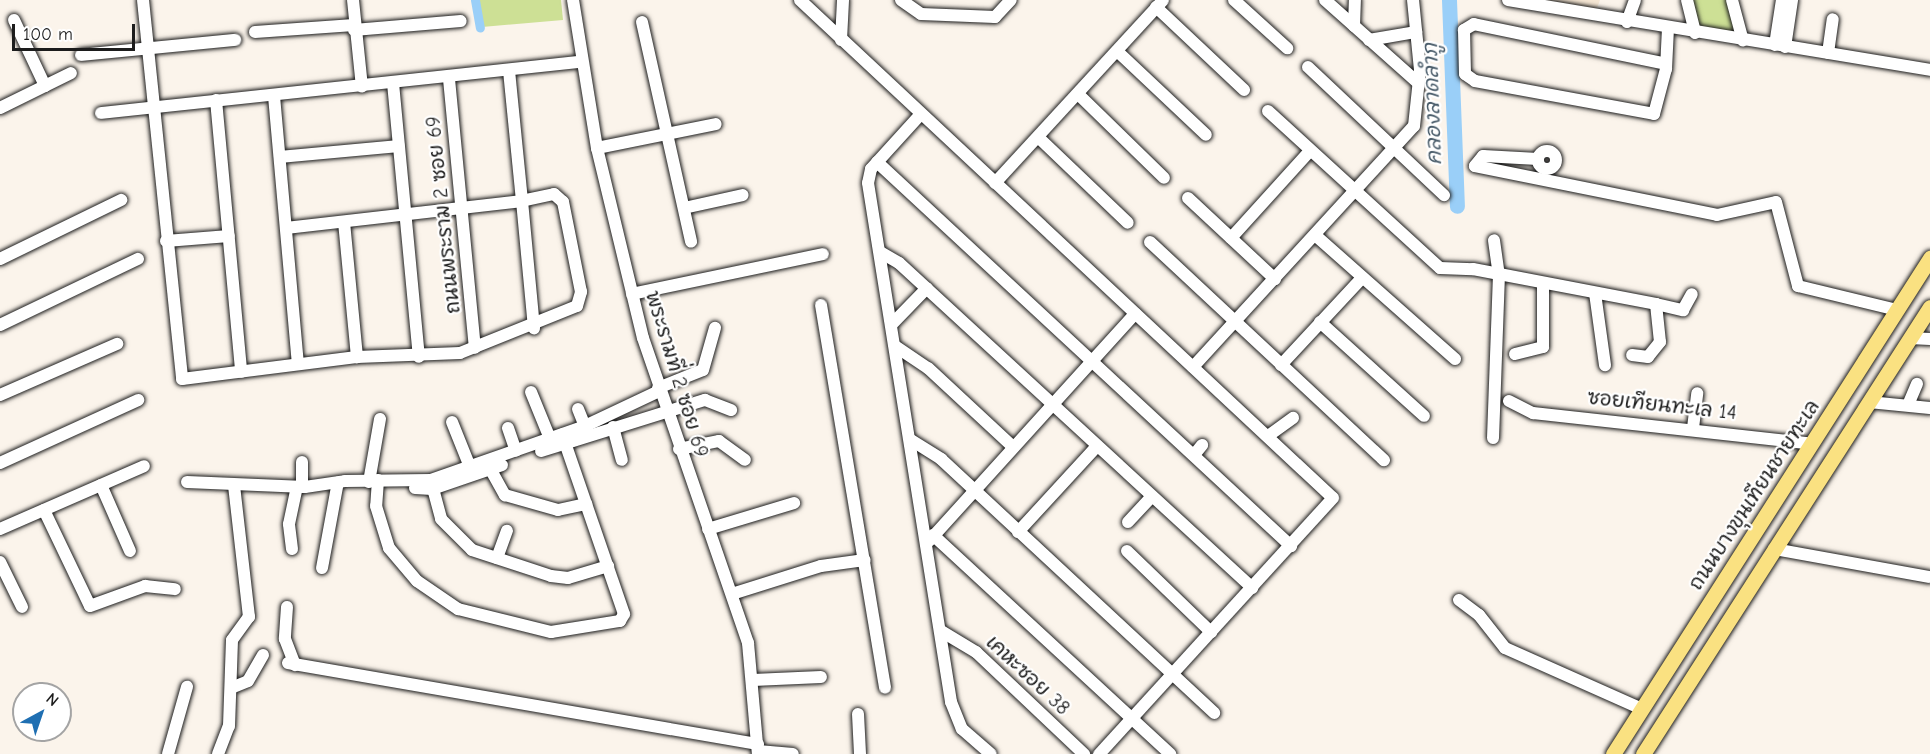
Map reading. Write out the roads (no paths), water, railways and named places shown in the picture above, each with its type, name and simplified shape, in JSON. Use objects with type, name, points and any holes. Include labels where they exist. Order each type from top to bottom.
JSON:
[{"type":"main road","name":"ถนนบางขุนเทียนชายทะเล","points":[[1613,754],[1930,258]]},
{"type":"main road","points":[[1900,305],[1907,311],[1928,310]]},
{"type":"main road","points":[[1643,754],[1928,310]]},
{"type":"main road","points":[[1879,341],[1891,341],[1900,354]]},
{"type":"street","points":[[143,0],[178,374],[188,379],[357,357],[419,357],[476,348],[534,328],[571,312],[581,292],[563,202],[554,194],[463,210],[405,215]]},
{"type":"street","points":[[353,0],[362,87]]},
{"type":"street","name":"พระรามที่ 2 ซอย 69","points":[[573,0],[581,62],[597,148],[632,294],[666,412],[708,529],[735,593],[753,680],[758,750]]},
{"type":"street","points":[[800,0],[920,115],[1193,367],[1233,412],[1268,436],[1333,498],[1099,754]]},
{"type":"street","points":[[841,40],[843,0]]},
{"type":"street","points":[[901,0],[921,14],[995,17],[1011,0]]},
{"type":"street","points":[[1234,0],[1287,48]]},
{"type":"street","points":[[1325,0],[1417,82]]},
{"type":"street","points":[[1354,27],[1355,0]]},
{"type":"street","points":[[1193,367],[1416,123],[1416,32],[1413,0]]},
{"type":"street","points":[[1508,0],[1627,22],[1930,70]]},
{"type":"street","points":[[1627,22],[1635,0]]},
{"type":"street","points":[[1687,0],[1695,33]]},
{"type":"street","points":[[1732,0],[1743,41]]},
{"type":"street","points":[[1780,46],[1782,0]]},
{"type":"street","points":[[1780,46],[1792,0]]},
{"type":"street","points":[[995,183],[1160,4],[1244,90]]},
{"type":"street","points":[[1828,53],[1833,19]]},
{"type":"street","points":[[14,20],[45,86]]},
{"type":"street","points":[[255,32],[461,21]]},
{"type":"street","points":[[642,22],[691,242]]},
{"type":"street","points":[[1662,63],[1474,24],[1464,30],[1465,74],[1475,81],[1654,114],[1666,69],[1662,63],[1668,28]]},
{"type":"street","points":[[1370,40],[1416,32]]},
{"type":"street","points":[[81,55],[235,40]]},
{"type":"street","points":[[1117,51],[1206,135]]},
{"type":"street","points":[[101,113],[154,106],[449,79],[581,62]]},
{"type":"street","points":[[1308,67],[1444,195]]},
{"type":"street","points":[[509,71],[534,328]]},
{"type":"street","points":[[0,108],[71,73]]},
{"type":"street","name":"ถนนพระราม 2 ซอย 69","points":[[449,79],[476,348]]},
{"type":"street","name":"ถนนพระราม 2 ซอย 69","points":[[393,83],[419,357]]},
{"type":"street","points":[[1078,94],[1164,178]]},
{"type":"street","points":[[274,96],[298,364]]},
{"type":"street","points":[[216,100],[241,372]]},
{"type":"street","points":[[1268,111],[1431,263],[1458,271],[1473,269],[1499,276],[1683,310],[1690,305],[1692,294]]},
{"type":"street","points":[[920,115],[877,162],[868,183],[930,540],[954,714],[962,729],[991,754]]},
{"type":"street","points":[[597,148],[716,124]]},
{"type":"street","points":[[1038,137],[1128,223]]},
{"type":"street","name":"ถนนพระราม 2 ซอย 69","points":[[280,158],[398,146]]},
{"type":"street","points":[[1231,238],[1310,151]]},
{"type":"street","points":[[1538,159],[1483,156],[1475,166],[1717,215],[1776,202],[1798,286],[1900,305]]},
{"type":"street","points":[[877,162],[1093,360],[1198,450],[1291,546]]},
{"type":"street","points":[[684,208],[743,195]]},
{"type":"street","points":[[1188,198],[1275,279]]},
{"type":"street","points":[[0,259],[121,200]]},
{"type":"street","name":"ถนนพระราม 2 ซอย 69","points":[[286,228],[405,215]]},
{"type":"street","points":[[344,222],[357,357]]},
{"type":"street","points":[[166,242],[230,236]]},
{"type":"street","points":[[1315,236],[1361,279],[1455,359]]},
{"type":"street","points":[[1493,438],[1499,276],[1494,240]]},
{"type":"street","points":[[1150,243],[1384,460]]},
{"type":"street","points":[[880,252],[927,288],[1252,588]]},
{"type":"street","points":[[632,294],[823,254]]},
{"type":"street","points":[[0,325],[138,259]]},
{"type":"street","points":[[1281,365],[1361,279]]},
{"type":"street","points":[[1515,354],[1543,347],[1543,283]]},
{"type":"street","points":[[892,324],[927,288]]},
{"type":"street","points":[[1595,292],[1605,365]]},
{"type":"street","points":[[1632,355],[1648,357],[1660,342],[1656,304]]},
{"type":"street","points":[[821,305],[885,688]]},
{"type":"street","points":[[930,540],[1135,314]]},
{"type":"street","points":[[1320,322],[1424,416]]},
{"type":"street","points":[[187,482],[234,486],[299,487],[338,482],[432,484],[558,441],[703,370],[715,328]]},
{"type":"street","points":[[1910,338],[1930,339]]},
{"type":"street","points":[[0,395],[117,344]]},
{"type":"street","points":[[895,346],[916,358],[1013,447]]},
{"type":"street","points":[[1908,405],[1917,384]]},
{"type":"street","points":[[380,419],[375,483],[376,506],[389,548],[432,593],[479,617],[552,632],[621,621],[624,614],[586,504],[558,441],[531,392]]},
{"type":"street","points":[[1694,428],[1697,393]]},
{"type":"street","points":[[0,463],[138,400]]},
{"type":"street","points":[[432,484],[470,467],[488,466],[516,451],[613,428],[705,400],[731,410]]},
{"type":"street","name":"ซอยเทียนทะเล 14","points":[[1509,401],[1533,412],[1694,428],[1812,444]]},
{"type":"street","points":[[1869,402],[1930,408]]},
{"type":"street","points":[[578,409],[585,426]]},
{"type":"street","points":[[1268,436],[1293,418]]},
{"type":"street","points":[[452,422],[470,467]]},
{"type":"street","points":[[508,428],[516,451]]},
{"type":"street","points":[[613,428],[622,460]]},
{"type":"street","points":[[911,440],[932,451],[1214,713]]},
{"type":"street","points":[[679,449],[719,441],[745,460]]},
{"type":"street","points":[[1018,532],[1097,446]]},
{"type":"street","points":[[291,549],[289,524],[299,487],[302,462]]},
{"type":"street","points":[[0,529],[144,466]]},
{"type":"street","points":[[488,466],[505,495],[558,510],[586,504]]},
{"type":"street","points":[[322,568],[338,482]]},
{"type":"street","points":[[432,484],[441,519],[459,541],[497,558],[568,578],[608,566]]},
{"type":"street","points":[[101,485],[130,551]]},
{"type":"street","points":[[218,754],[229,726],[232,640],[249,617],[234,486]]},
{"type":"street","points":[[1128,522],[1152,496]]},
{"type":"street","points":[[708,529],[794,503]]},
{"type":"street","points":[[44,510],[90,606],[145,586],[175,589]]},
{"type":"street","points":[[497,558],[507,531]]},
{"type":"street","points":[[930,540],[1170,754]]},
{"type":"street","points":[[1774,549],[1930,577]]},
{"type":"street","points":[[1127,551],[1211,632]]},
{"type":"street","points":[[735,593],[821,566],[865,560]]},
{"type":"street","points":[[0,562],[22,607]]},
{"type":"street","points":[[1459,600],[1479,615],[1505,648],[1642,709]]},
{"type":"street","points":[[286,607],[285,639],[291,664],[758,750],[794,754]]},
{"type":"street","name":"เคหะซอย 38","points":[[941,631],[976,652],[1084,754]]},
{"type":"street","points":[[231,688],[248,681],[263,655]]},
{"type":"street","points":[[753,680],[821,677]]},
{"type":"street","points":[[168,754],[187,687]]},
{"type":"street","points":[[858,714],[860,754]]},
{"type":"waterway","points":[[475,0],[480,28]]},
{"type":"waterway","name":"คลองลาดลำภู","points":[[1449,0],[1457,206]]}]
